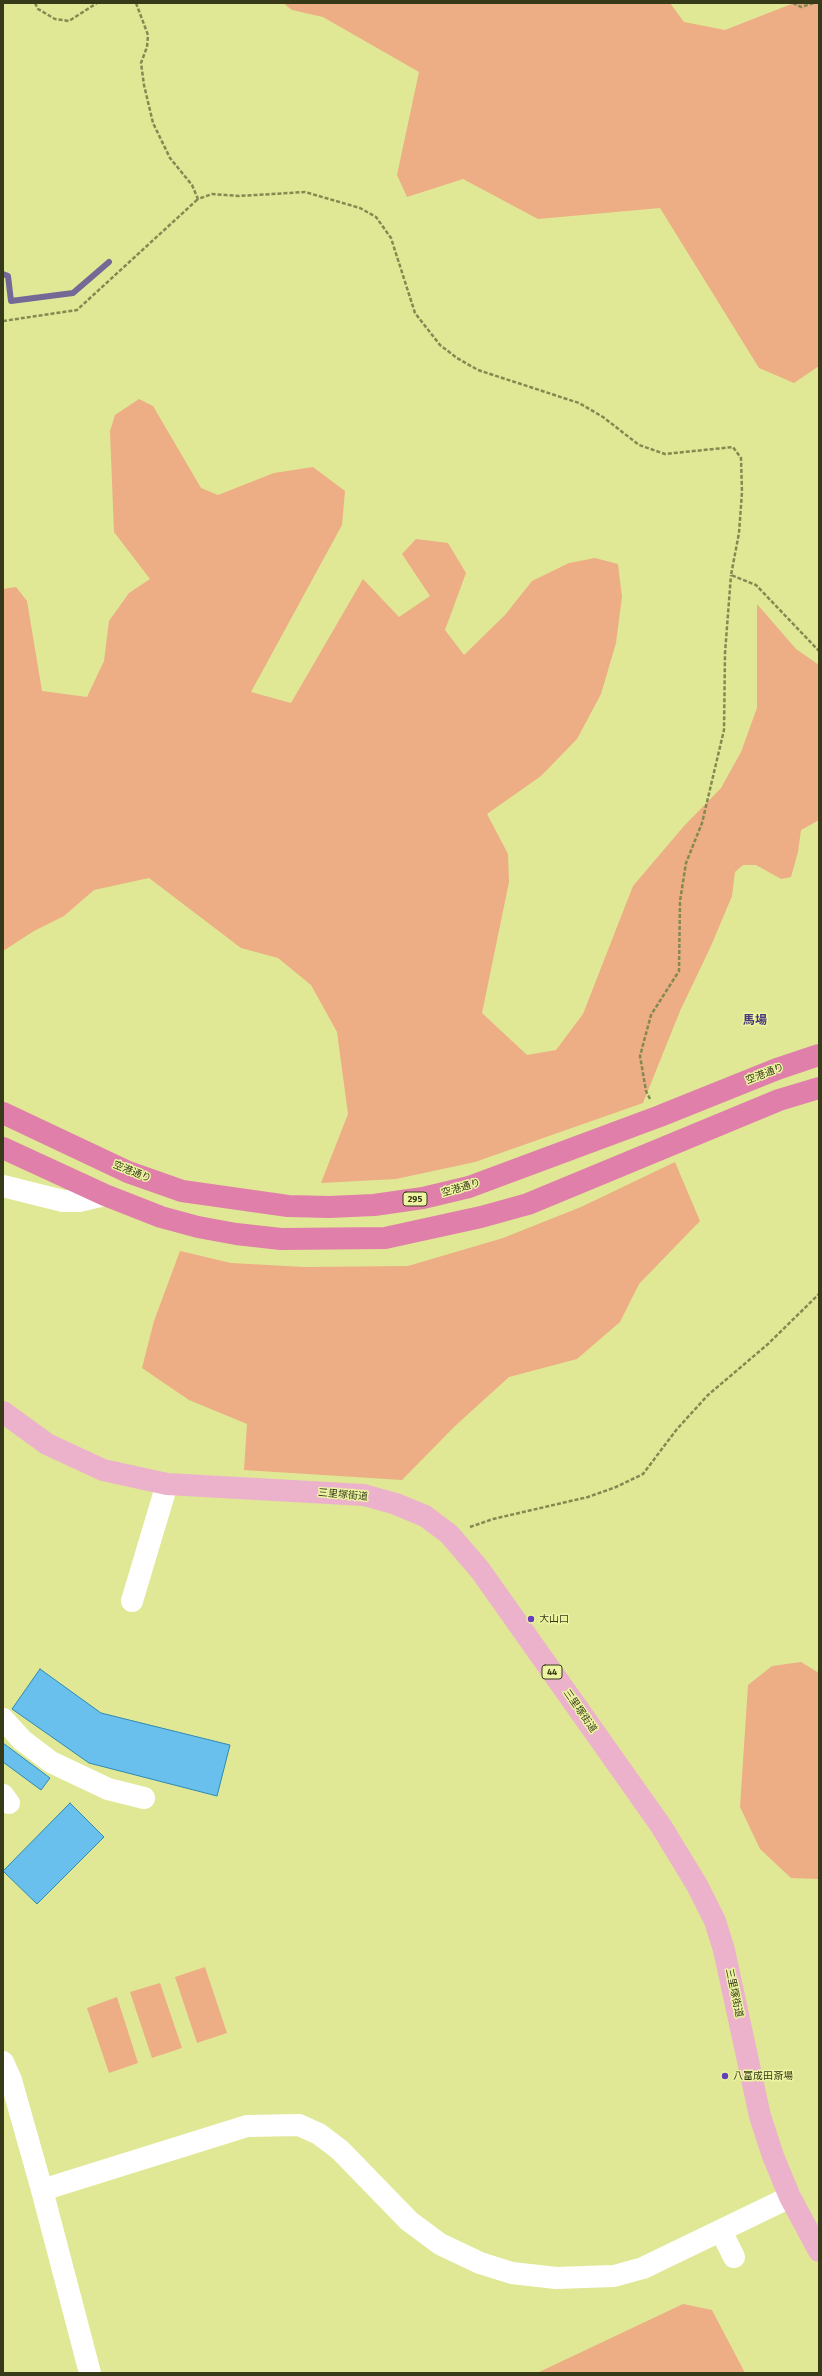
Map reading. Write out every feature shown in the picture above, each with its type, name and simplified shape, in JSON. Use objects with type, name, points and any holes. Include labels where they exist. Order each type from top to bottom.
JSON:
[{"type":"highway","name":"空港通り","points":[[3,1113],[128,1172],[182,1191],[246,1202],[329,1207],[423,1198],[469,1187],[660,1116],[778,1069],[819,1055]]},
{"type":"highway","points":[[3,1148],[105,1195],[162,1217],[236,1234],[281,1239],[385,1238],[481,1218],[528,1204],[779,1100],[819,1088]]},
{"type":"main road","name":"三里塚街道","points":[[3,1412],[47,1444],[102,1470],[167,1484],[364,1495],[396,1504],[424,1516],[449,1534],[489,1583],[661,1826],[697,1885],[715,1921],[724,1950],[760,2116],[790,2197],[819,2251]]},
{"type":"street","points":[[3,1186],[63,1201],[79,1201],[105,1195]]},
{"type":"street","points":[[132,1601],[167,1484]]},
{"type":"street","points":[[3,1719],[22,1740],[52,1762],[108,1788],[144,1798]]},
{"type":"street","points":[[3,2062],[11,2080],[42,2190],[90,2373]]},
{"type":"street","points":[[42,2190],[247,2126],[299,2125],[319,2134],[340,2150],[409,2221],[440,2244],[480,2263],[512,2273],[556,2278],[614,2276],[643,2268],[790,2197]]},
{"type":"street","points":[[721,2231],[734,2257]]},
{"type":"path","points":[[35,3],[38,8],[56,19],[69,21],[97,3]]},
{"type":"path","points":[[136,3],[148,35],[147,48],[141,63],[144,85],[153,123],[170,158],[192,185],[198,199]]},
{"type":"path","points":[[792,3],[801,7],[814,3]]},
{"type":"path","points":[[3,321],[77,310],[198,199],[212,194],[239,196],[305,192],[360,208],[376,218],[391,238],[415,313],[440,345],[457,358],[478,370],[579,403],[603,417],[639,445],[665,454],[733,447],[741,458],[742,492],[739,532],[731,575],[725,653],[724,730],[702,823],[686,864],[680,901],[679,971],[651,1015],[640,1056],[646,1091],[660,1116]]},
{"type":"path","points":[[731,575],[756,585],[819,650]]},
{"type":"path","points":[[449,1534],[493,1519],[588,1497],[616,1487],[643,1474],[677,1429],[708,1395],[768,1344],[819,1294]]},
{"type":"shaded area","points":[[283,3],[670,3],[684,22],[725,30],[794,3],[819,3],[819,366],[794,383],[759,368],[660,208],[538,219],[463,179],[407,197],[397,175],[419,72],[323,17],[292,10]]},
{"type":"shaded area","points":[[139,399],[153,406],[201,488],[218,495],[274,473],[313,467],[345,491],[342,525],[251,692],[291,703],[363,579],[399,617],[430,596],[402,554],[416,539],[448,543],[466,573],[445,630],[464,655],[505,615],[532,581],[569,563],[595,558],[618,564],[622,597],[616,643],[601,694],[577,739],[541,776],[487,814],[508,854],[509,882],[482,1013],[527,1055],[556,1050],[583,1014],[633,886],[684,826],[721,788],[741,752],[757,708],[757,604],[796,649],[819,665],[819,820],[801,830],[798,852],[791,877],[781,879],[756,865],[743,865],[735,872],[732,896],[711,946],[680,1011],[643,1103],[475,1162],[396,1179],[321,1183],[348,1114],[337,1032],[311,985],[278,958],[241,948],[149,878],[94,890],[64,916],[34,931],[3,951],[3,589],[16,587],[27,601],[42,691],[87,697],[104,661],[109,621],[129,593],[150,579],[114,532],[110,431],[115,415]]},
{"type":"shaded area","points":[[675,1162],[700,1221],[639,1284],[620,1322],[577,1359],[509,1377],[455,1426],[402,1480],[244,1470],[247,1424],[189,1400],[142,1368],[154,1321],[180,1251],[231,1263],[304,1267],[408,1266],[503,1238],[581,1207]]},
{"type":"shaded area","points":[[801,1662],[819,1673],[818,1879],[791,1878],[760,1849],[740,1807],[748,1685],[772,1666]]},
{"type":"shaded area","points":[[205,1967],[227,2033],[197,2043],[175,1977]]},
{"type":"shaded area","points":[[160,1983],[182,2048],[152,2058],[130,1992]]},
{"type":"shaded area","points":[[117,1997],[138,2063],[109,2073],[87,2008]]},
{"type":"shaded area","points":[[683,2304],[712,2310],[745,2373],[537,2373]]},
{"type":"building","points":[[40,1669],[101,1713],[230,1745],[217,1796],[89,1763],[12,1709]]},
{"type":"building","points":[[3,1743],[50,1778],[41,1790],[3,1762]]},
{"type":"building","points":[[70,1803],[104,1837],[37,1904],[3,1871]]},
{"type":"waterway","points":[[3,274],[8,276],[11,301],[73,293],[109,262]]},
{"type":"place","name":"大山口","points":[[531,1619]]},
{"type":"place","name":"八富成田斎場","points":[[725,2076]]},
{"type":"district","name":"馬場","points":[[755,1021]]}]
